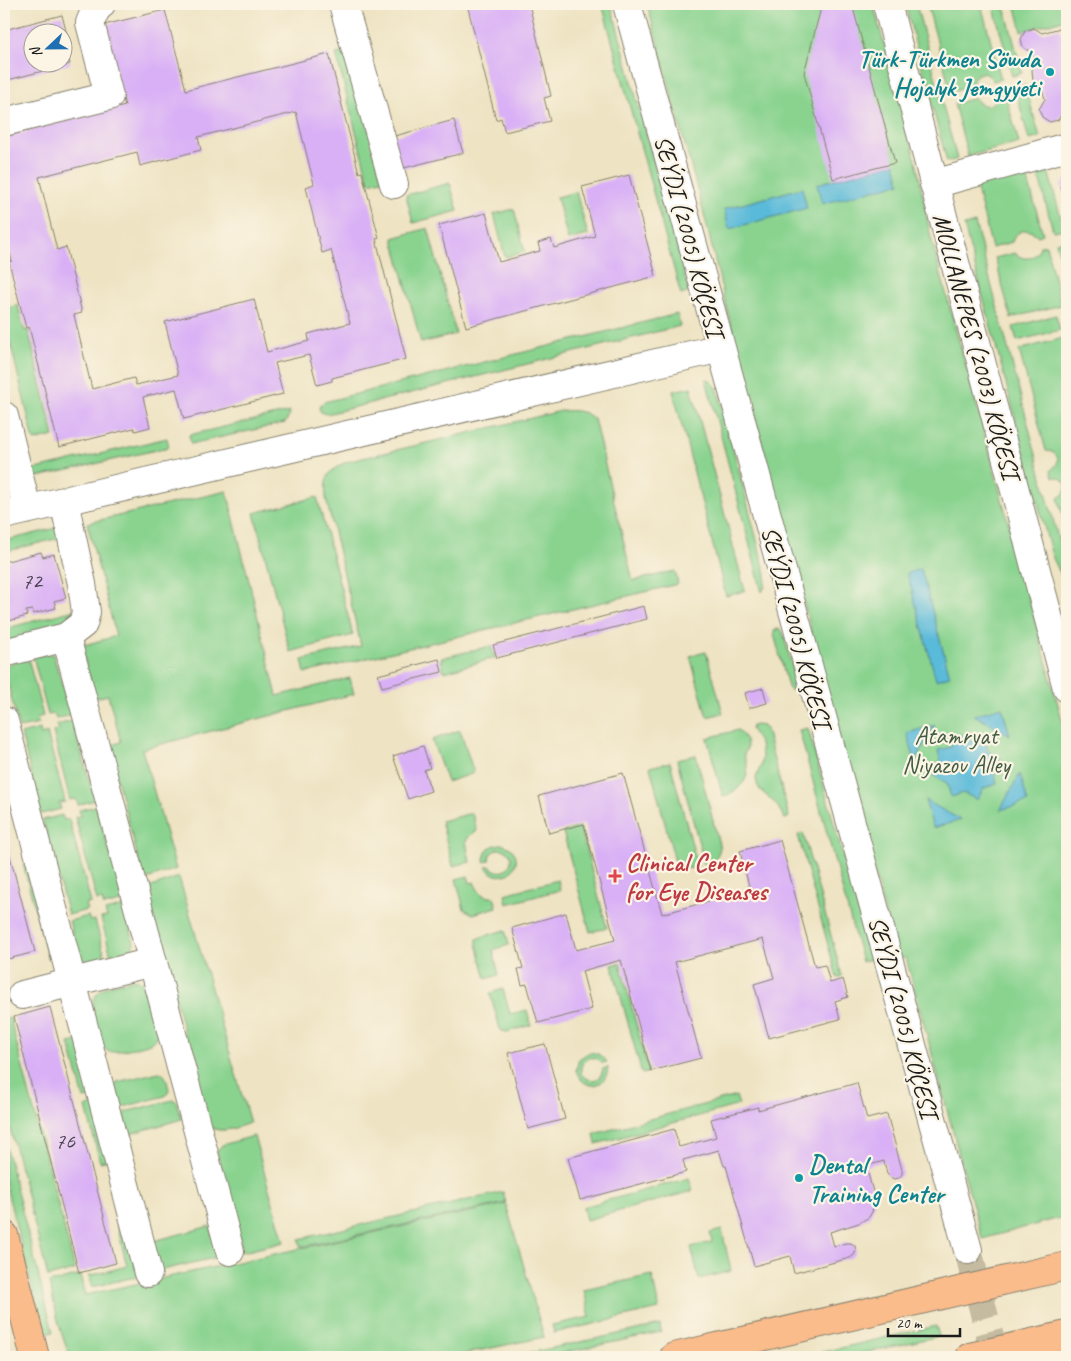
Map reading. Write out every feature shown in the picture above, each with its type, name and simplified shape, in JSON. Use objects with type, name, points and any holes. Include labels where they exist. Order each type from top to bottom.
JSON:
[{"type":"main road","points":[[4,1235],[33,1354]]},
{"type":"main road","points":[[674,1357],[1067,1266]]},
{"type":"main road","points":[[970,1357],[1067,1335]]},
{"type":"street","points":[[4,122],[109,96],[90,23],[95,10],[101,4]]},
{"type":"street","points":[[343,4],[394,184]]},
{"type":"street","name":"SEÝDI (2005) KÖÇESI","points":[[627,4],[968,1250]]},
{"type":"street","name":"MOLLANEPES (2003) KÖÇESI","points":[[887,4],[1066,680]]},
{"type":"street","points":[[934,184],[1067,147]]},
{"type":"street","points":[[4,416],[15,512],[721,348]]},
{"type":"street","points":[[4,653],[66,637],[83,624],[86,612],[82,584],[64,501]]},
{"type":"street","points":[[66,637],[230,1251]]},
{"type":"street","points":[[4,721],[148,1274]]},
{"type":"street","points":[[22,995],[152,962]]},
{"type":"green space","points":[[602,4],[611,4],[689,292],[681,295]]},
{"type":"green space","name":"Atamryat Niyazov Alley","points":[[647,4],[873,4],[916,161],[931,238],[1067,738],[1067,1216],[982,1239],[906,958],[897,959],[723,294],[705,218]]},
{"type":"green space","points":[[905,4],[916,4],[957,159],[947,162]]},
{"type":"green space","points":[[927,4],[981,4],[1001,79],[993,81],[987,74],[980,73],[974,77],[972,86],[951,92]]},
{"type":"green space","points":[[993,4],[1004,4],[1022,73],[1012,76]]},
{"type":"green space","points":[[1015,4],[1067,4],[1067,19],[1022,31]]},
{"type":"green space","points":[[349,51],[382,180],[369,183],[336,54]]},
{"type":"green space","points":[[1025,85],[1040,137],[1029,140],[1015,88]]},
{"type":"green space","points":[[1004,90],[1019,143],[968,156],[954,104],[975,98],[978,102],[988,105],[994,101],[996,93]]},
{"type":"green space","points":[[1047,167],[1064,229],[1053,231],[1037,170]]},
{"type":"green space","points":[[1026,173],[1043,234],[1038,236],[1026,230],[1019,232],[1012,242],[992,248],[976,186]]},
{"type":"green space","points":[[450,183],[458,211],[413,223],[406,195]]},
{"type":"green space","points":[[576,192],[588,235],[568,240],[557,197]]},
{"type":"green space","points":[[514,209],[525,252],[505,257],[494,214]]},
{"type":"green space","points":[[975,223],[1062,553],[1067,565],[1067,588],[1052,556],[964,226]]},
{"type":"green space","points":[[428,228],[456,334],[421,343],[393,238]]},
{"type":"green space","points":[[1067,239],[1067,286],[1056,242]]},
{"type":"green space","points":[[1046,245],[1061,305],[1011,318],[995,258],[1015,253],[1022,258],[1030,258],[1036,254],[1040,246]]},
{"type":"green space","points":[[18,305],[24,330],[28,330],[54,436],[34,441],[4,317],[4,309]]},
{"type":"green space","points":[[677,314],[680,326],[327,414],[322,413],[319,409],[320,405],[324,402]]},
{"type":"green space","points":[[1056,315],[1060,330],[1017,341],[1013,327]]},
{"type":"green space","points":[[1067,337],[1067,531],[1058,498],[1065,492],[1066,485],[1062,479],[1053,477],[1051,470],[1057,464],[1058,458],[1054,453],[1046,451],[1019,350]]},
{"type":"green space","points":[[706,379],[712,382],[718,390],[766,575],[765,587],[762,592]]},
{"type":"green space","points":[[691,387],[745,591],[726,596],[673,391]]},
{"type":"green space","points":[[561,411],[583,412],[594,419],[633,581],[675,571],[678,584],[305,673],[302,660],[361,646],[326,498],[326,485],[331,472],[346,462]]},
{"type":"green space","points":[[289,412],[285,423],[191,444],[189,435]]},
{"type":"green space","points":[[167,438],[169,447],[34,478],[32,470]]},
{"type":"green space","points":[[227,491],[277,696],[350,678],[354,694],[142,749],[176,869],[144,880],[108,746],[121,742],[108,695],[95,698],[81,646],[116,636],[87,523]]},
{"type":"green space","points":[[317,497],[353,635],[290,652],[254,513]]},
{"type":"green space","points":[[57,528],[59,538],[4,552],[4,541]]},
{"type":"green space","points":[[74,610],[77,623],[4,642],[4,629]]},
{"type":"green space","points":[[777,629],[783,632],[797,685],[797,688],[794,690],[790,690],[788,687],[774,634],[774,631]]},
{"type":"green space","points":[[491,646],[495,658],[444,672],[441,658]]},
{"type":"green space","points":[[706,652],[723,713],[707,717],[690,656]]},
{"type":"green space","points":[[53,654],[71,715],[56,719],[54,714],[48,715],[33,656]]},
{"type":"green space","points":[[28,658],[43,716],[37,718],[39,724],[19,728],[4,669],[5,666]]},
{"type":"green space","points":[[72,721],[95,800],[78,805],[76,799],[70,800],[53,732],[59,730],[57,725]]},
{"type":"green space","points":[[752,726],[763,726],[766,729],[789,817],[786,819],[775,803],[760,790],[757,784],[756,778],[762,756],[760,744],[751,729]]},
{"type":"green space","points":[[808,728],[871,959],[862,962],[799,730]]},
{"type":"green space","points":[[40,729],[41,735],[47,733],[65,802],[59,803],[61,809],[41,814],[21,734]]},
{"type":"green space","points":[[460,730],[474,773],[447,782],[432,740]]},
{"type":"green space","points":[[738,730],[747,744],[744,754],[747,764],[746,777],[737,789],[723,797],[707,738]]},
{"type":"green space","points":[[696,755],[720,848],[715,859],[705,866],[677,760]]},
{"type":"green space","points":[[670,762],[698,867],[694,868],[685,868],[675,861],[650,767]]},
{"type":"green space","points":[[96,806],[124,901],[104,906],[102,900],[97,901],[75,817],[81,816],[79,810]]},
{"type":"green space","points":[[472,813],[477,831],[470,835],[466,841],[470,862],[453,866],[441,821]]},
{"type":"green space","points":[[62,815],[64,820],[69,819],[91,903],[85,904],[87,910],[68,915],[43,820]]},
{"type":"green space","points":[[580,827],[607,928],[590,932],[563,832]]},
{"type":"green space","points":[[803,833],[842,976],[837,978],[798,835]]},
{"type":"green space","points":[[501,844],[514,852],[516,860],[510,873],[500,876],[491,872],[486,867],[490,866],[496,871],[507,869],[511,859],[510,854],[505,850],[497,849],[490,854],[489,861],[484,862],[488,849]]},
{"type":"green space","points":[[32,862],[57,956],[48,958],[23,864]]},
{"type":"green space","points":[[468,876],[470,883],[474,882],[481,894],[494,897],[497,907],[473,914],[464,909],[456,879]]},
{"type":"green space","points":[[179,877],[250,1123],[224,1130],[214,1129],[209,1126],[146,889]]},
{"type":"green space","points":[[558,880],[560,890],[507,904],[505,894]]},
{"type":"green space","points":[[125,906],[134,943],[126,955],[112,959],[101,918],[107,917],[105,911]]},
{"type":"green space","points":[[88,916],[90,921],[95,920],[106,961],[90,964],[80,961],[69,921]]},
{"type":"green space","points":[[505,930],[509,945],[493,950],[499,975],[486,979],[477,939]]},
{"type":"green space","points":[[620,963],[649,1072],[642,1074],[612,965]]},
{"type":"green space","points":[[136,979],[147,987],[158,1033],[153,1041],[148,1044],[109,1052],[102,1047],[92,1008],[94,1000],[102,989],[108,986]]},
{"type":"green space","points":[[503,989],[510,1014],[527,1010],[531,1025],[507,1032],[500,1029],[490,993]]},
{"type":"green space","points":[[10,1018],[75,1270],[48,1277],[4,1105],[4,1019]]},
{"type":"green space","points":[[78,1041],[93,1097],[84,1099],[69,1043]]},
{"type":"green space","points":[[588,1053],[599,1055],[607,1062],[602,1063],[594,1058],[590,1058],[582,1064],[581,1074],[591,1080],[598,1079],[603,1069],[608,1067],[607,1075],[599,1084],[594,1085],[583,1082],[576,1070],[579,1059]]},
{"type":"green space","points":[[159,1072],[165,1076],[167,1081],[169,1090],[165,1096],[123,1107],[117,1103],[113,1087],[117,1082]]},
{"type":"green space","points":[[736,1096],[739,1105],[596,1144],[594,1134]]},
{"type":"green space","points":[[173,1100],[176,1101],[182,1119],[130,1134],[126,1131],[123,1114],[125,1112]]},
{"type":"green space","points":[[95,1104],[109,1160],[100,1162],[86,1107]]},
{"type":"green space","points":[[254,1136],[284,1242],[243,1252],[217,1152],[222,1145]]},
{"type":"green space","points":[[4,1140],[53,1332],[44,1334],[4,1179]]},
{"type":"green space","points":[[689,1178],[693,1191],[586,1220],[583,1207]]},
{"type":"green space","points":[[503,1192],[506,1203],[301,1247],[299,1239]]},
{"type":"green space","points":[[506,1204],[544,1337],[449,1357],[72,1357],[61,1331],[49,1283],[80,1275],[85,1295]]},
{"type":"green space","points":[[125,1224],[139,1276],[92,1287],[89,1276],[127,1266],[117,1226]]},
{"type":"green space","points":[[210,1226],[218,1257],[158,1271],[150,1242]]},
{"type":"green space","points":[[722,1230],[731,1271],[699,1279],[691,1247],[712,1242],[710,1233]]},
{"type":"green space","points":[[652,1275],[659,1309],[554,1333],[552,1325],[590,1317],[584,1290]]},
{"type":"green space","points":[[660,1325],[661,1332],[544,1357],[510,1357]]},
{"type":"green space","points":[[936,1326],[939,1336],[847,1357],[801,1357]]},
{"type":"water","points":[[895,163],[900,183],[822,204],[817,184]]},
{"type":"water","points":[[802,188],[807,208],[729,229],[724,209]]},
{"type":"water","points":[[921,569],[950,676],[936,680],[907,573]]},
{"type":"water","points":[[1002,707],[1010,735],[974,715]]},
{"type":"water","points":[[935,725],[915,761],[907,733]]},
{"type":"water","points":[[959,734],[971,741],[984,738],[988,751],[1001,758],[994,771],[997,784],[984,788],[977,800],[964,793],[951,797],[947,783],[934,776],[941,764],[938,750],[951,747]]},
{"type":"water","points":[[1020,774],[1028,802],[1000,810]]},
{"type":"water","points":[[925,800],[961,820],[933,828]]},
{"type":"building","points":[[467,4],[529,4],[551,96],[544,98],[550,121],[505,132],[501,118],[496,120]]},
{"type":"building","points":[[822,4],[852,4],[895,163],[833,179],[804,73]]},
{"type":"building","points":[[165,10],[186,90],[329,54],[359,173],[362,172],[379,238],[376,239],[406,359],[332,378],[332,381],[317,385],[309,355],[275,363],[283,394],[184,419],[176,389],[143,397],[150,427],[135,431],[134,428],[59,447],[29,327],[26,328],[9,262],[12,261],[4,229],[4,137],[125,106],[104,25]],"holes":[[[296,112],[314,184],[306,187],[322,253],[331,250],[350,323],[308,334],[309,341],[267,352],[254,299],[165,322],[178,375],[136,385],[134,378],[92,389],[74,315],[82,313],[66,247],[57,250],[39,177],[137,152],[140,166],[201,150],[198,137]]]},
{"type":"building","points":[[62,15],[64,22],[35,22]]},
{"type":"building","points":[[22,25],[22,72],[39,72],[4,81],[4,30]]},
{"type":"building","name":"Türk-Türkmen Söwda Hojalyk Jemgyýeti","points":[[1034,28],[1042,33],[1060,28],[1067,55],[1067,110],[1063,112],[1058,120],[1050,122],[1042,117],[1039,109],[1045,99],[1042,89],[1033,80],[1032,70],[1035,62],[1032,53],[1023,47],[1021,39],[1025,31]]},
{"type":"building","points":[[454,120],[463,153],[400,169],[391,137]]},
{"type":"building","points":[[629,175],[656,276],[466,327],[439,225],[486,213],[499,262],[540,251],[538,243],[551,239],[554,248],[595,236],[582,187]]},
{"type":"building","points":[[1067,177],[1067,198],[1061,186]]},
{"type":"building","points":[[41,552],[43,557],[54,554],[66,598],[54,601],[56,608],[33,614],[32,610],[26,611],[27,616],[5,622],[4,562]]},
{"type":"building","points":[[644,606],[647,619],[497,658],[493,645]]},
{"type":"building","points":[[439,659],[442,672],[382,687],[378,675]]},
{"type":"building","points":[[763,688],[767,703],[749,708],[745,693]]},
{"type":"building","points":[[423,746],[430,768],[424,770],[431,791],[408,799],[393,756]]},
{"type":"building","points":[[623,773],[662,914],[750,890],[740,851],[780,840],[815,967],[825,965],[830,983],[843,979],[848,997],[835,1001],[840,1019],[769,1038],[754,984],[774,978],[763,939],[675,962],[701,1058],[651,1071],[621,960],[582,971],[592,1009],[538,1023],[527,984],[522,985],[518,969],[523,968],[512,928],[566,913],[576,950],[615,940],[584,824],[549,833],[539,796]]},
{"type":"building","points":[[4,833],[35,952],[4,960]]},
{"type":"building","points":[[50,1007],[116,1263],[79,1273],[14,1017]]},
{"type":"building","points":[[545,1044],[565,1119],[528,1129],[508,1053]]},
{"type":"building","name":"Dental Training Center","points":[[857,1083],[867,1119],[887,1114],[902,1174],[899,1178],[894,1179],[890,1177],[887,1174],[884,1161],[866,1166],[875,1199],[872,1212],[869,1217],[859,1223],[830,1232],[834,1246],[851,1243],[855,1246],[856,1251],[850,1258],[794,1273],[790,1256],[754,1266],[726,1166],[724,1166],[719,1150],[683,1160],[686,1172],[580,1200],[568,1158],[674,1129],[679,1147],[716,1137],[711,1119],[758,1107],[758,1110]]},
{"type":"tunnel","points":[[968,1250],[995,1357]]},
{"type":"place","name":"Türk-Türkmen Söwda Hojalyk Jemgyýeti","points":[[1050,72]]},
{"type":"place","name":"Clinical Center for Eye Diseases","points":[[615,876]]},
{"type":"place","name":"Dental Training Center","points":[[799,1178]]}]
